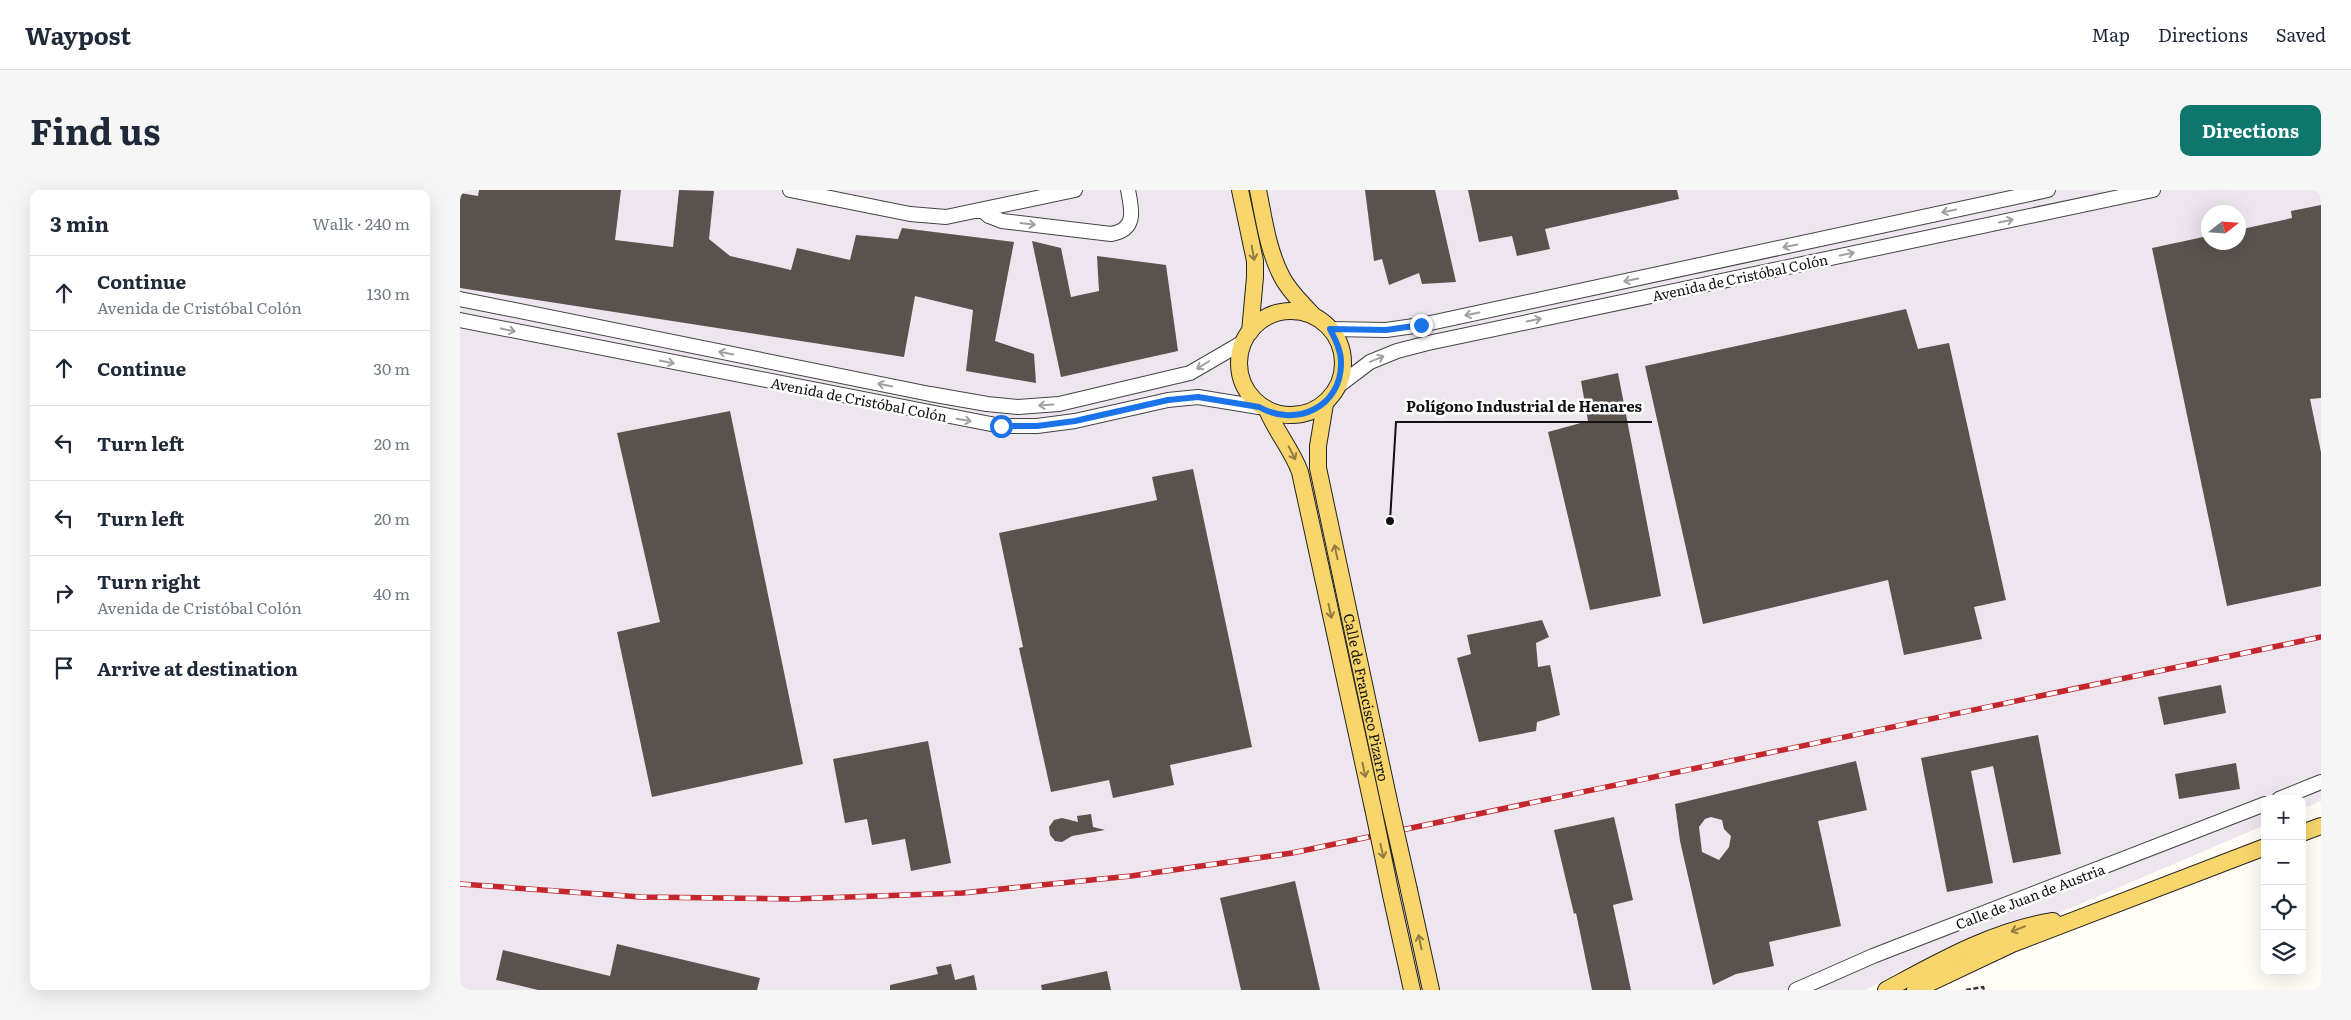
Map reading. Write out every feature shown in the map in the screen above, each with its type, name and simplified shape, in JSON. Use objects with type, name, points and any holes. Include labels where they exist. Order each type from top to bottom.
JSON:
[{"type":"main road","points":[[1240,190],[1255,261],[1255,277],[1247,336],[1240,358],[1241,375],[1245,387],[1264,409],[1284,415],[1314,411],[1325,404],[1337,387],[1341,360],[1330,329],[1312,314],[1290,289],[1277,266],[1269,242],[1258,190]]},
{"type":"main road","points":[[1247,336],[1269,316],[1298,310],[1312,314]]},
{"type":"main road","name":"Calle de Francisco Pizarro","points":[[1325,404],[1318,446],[1318,468],[1431,990]]},
{"type":"main road","name":"Calle de Francisco Pizarro","points":[[1264,409],[1290,448],[1300,472],[1412,990]]},
{"type":"main road","points":[[2306,832],[2321,826]]},
{"type":"main road","points":[[1915,990],[1994,952],[2261,849]]},
{"type":"main road","points":[[1886,990],[1942,960],[2025,926],[2083,916]]},
{"type":"main road","points":[[1926,990],[1943,975]]},
{"type":"street","points":[[790,190],[910,214],[946,217],[983,211],[1075,190]]},
{"type":"street","points":[[983,211],[988,216],[1002,221],[1111,234],[1121,232],[1130,224],[1132,211],[1128,190]]},
{"type":"street","name":"Avenida de Cristóbal Colón","points":[[1330,329],[1386,330],[1421,325],[2048,190]]},
{"type":"street","name":"Avenida de Cristóbal Colón","points":[[1337,387],[1370,362],[1397,351],[1428,343],[2153,190]]},
{"type":"street","name":"Avenida de Cristóbal Colón","points":[[460,299],[930,394],[987,404],[1018,407],[1059,404],[1190,373],[1247,336]]},
{"type":"street","name":"Avenida de Cristóbal Colón","points":[[460,320],[1001,426],[1037,426],[1075,421],[1168,400],[1198,397],[1264,409]]},
{"type":"street","points":[[2289,795],[2321,782]]},
{"type":"street","name":"Calle de Juan de Austria","points":[[1796,990],[1882,953],[2261,806]]},
{"type":"path","points":[[1966,990],[1983,987],[1984,990]]},
{"type":"shaded area","points":[[460,190],[2321,190],[2321,801],[2306,807],[2306,795],[2261,795],[2261,827],[1989,943],[1907,967],[1866,990],[460,990]]},
{"type":"building","points":[[479,190],[621,190],[615,240],[673,247],[679,190],[714,191],[709,239],[730,256],[791,270],[797,248],[850,260],[856,235],[898,239],[902,228],[1014,242],[995,341],[1034,354],[1036,383],[966,371],[973,310],[915,296],[904,357],[460,288],[460,193],[478,196]]},
{"type":"building","points":[[1365,190],[1435,190],[1456,282],[1422,284],[1419,273],[1389,285],[1382,259],[1374,261]]},
{"type":"building","points":[[1468,190],[1677,190],[1679,199],[1545,229],[1550,249],[1517,256],[1512,236],[1479,242]]},
{"type":"building","points":[[2321,205],[2321,398],[2310,399],[2321,452],[2321,586],[2227,606],[2152,248],[2201,238],[2201,250],[2246,250],[2246,228],[2292,218],[2291,211]]},
{"type":"building","points":[[1032,241],[1061,248],[1071,297],[1099,291],[1097,256],[1166,265],[1178,351],[1061,377]]},
{"type":"building","points":[[1906,309],[1918,349],[1949,343],[2006,600],[1974,607],[1982,639],[1904,655],[1888,580],[1703,624],[1645,366]]},
{"type":"building","points":[[1618,373],[1661,596],[1590,610],[1548,432],[1588,421],[1581,381]]},
{"type":"building","points":[[730,411],[803,764],[652,797],[617,632],[660,622],[617,433]]},
{"type":"building","points":[[1193,469],[1252,747],[1170,765],[1174,785],[1113,798],[1109,780],[1051,792],[1019,648],[1023,647],[999,533],[1157,500],[1152,477]]},
{"type":"building","points":[[1542,620],[1549,637],[1536,643],[1538,667],[1550,665],[1560,715],[1537,722],[1536,731],[1479,742],[1457,658],[1471,654],[1467,635]]},
{"type":"building","points":[[2221,685],[2226,713],[2164,725],[2158,697]]},
{"type":"building","points":[[2038,735],[2061,854],[2013,863],[1993,766],[1971,771],[1993,883],[1947,892],[1921,758]]},
{"type":"building","points":[[928,741],[951,863],[911,871],[905,839],[872,845],[867,819],[845,823],[833,759]]},
{"type":"building","points":[[1856,761],[1867,810],[1818,821],[1841,926],[1769,942],[1774,966],[1736,974],[1713,985],[1680,841],[1675,804]],"holes":[[[1711,817],[1722,820],[1724,829],[1731,836],[1729,847],[1719,860],[1702,852],[1699,827],[1705,819]]]},
{"type":"building","points":[[2236,763],[2240,789],[2179,799],[2175,774]]},
{"type":"building","points":[[1091,814],[1093,827],[1105,830],[1072,836],[1062,842],[1055,841],[1050,835],[1049,827],[1054,820],[1062,818],[1078,822],[1077,816]]},
{"type":"building","points":[[1614,817],[1633,900],[1613,905],[1631,990],[1592,990],[1576,913],[1574,914],[1554,830]]},
{"type":"building","points":[[1295,881],[1320,990],[1241,990],[1220,898]]},
{"type":"building","points":[[617,944],[760,978],[757,990],[538,990],[496,980],[503,950],[610,976]]},
{"type":"building","points":[[951,964],[955,980],[974,975],[977,990],[890,990],[890,985],[938,974],[936,967]]},
{"type":"building","points":[[1107,971],[1111,990],[1042,990],[1041,985]]},
{"type":"railway","points":[[460,884],[641,897],[793,899],[962,893],[1131,876],[1292,853],[2321,637]]},
{"type":"place","name":"Polígono Industrial de Henares","points":[[1390,521]]},
{"type":"route","points":[[1001,426],[1037,426],[1075,421],[1168,400],[1198,397],[1259,407],[1268,412],[1284,415],[1314,411],[1325,404],[1332,396],[1337,387],[1340,374],[1341,360],[1330,329],[1386,330],[1421,325]]}]
